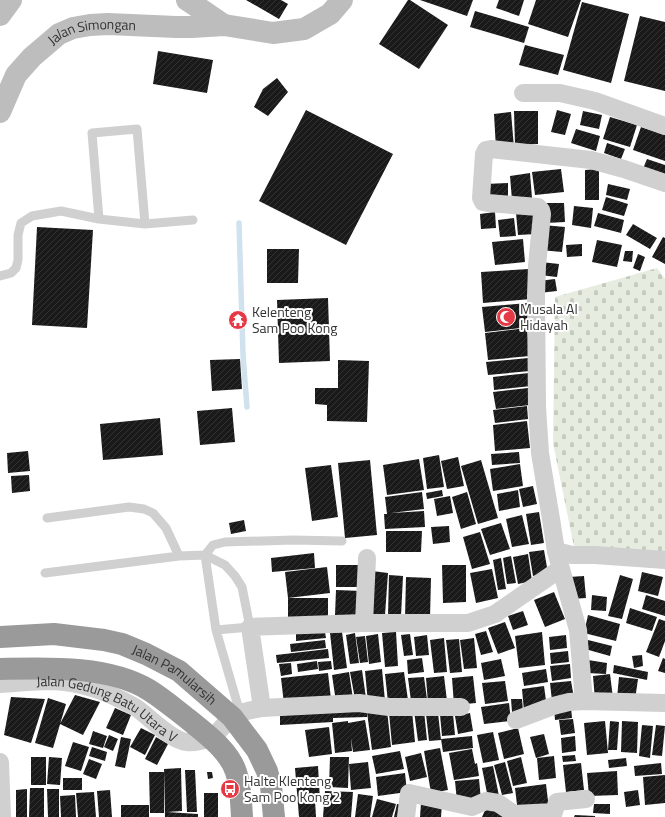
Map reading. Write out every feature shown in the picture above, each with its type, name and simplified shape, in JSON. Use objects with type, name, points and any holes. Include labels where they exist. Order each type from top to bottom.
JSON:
[{"type":"highway","name":"Jalan Pamularsih","points":[[0,637],[54,634],[104,640],[122,644],[146,654],[179,671],[236,715],[268,771],[274,817]]},
{"type":"highway","name":"Jalan Pamularsih","points":[[0,669],[63,668],[93,672],[122,678],[148,689],[211,738],[229,757],[236,771],[240,789],[242,817]]},
{"type":"main road","points":[[0,15],[11,0]]},
{"type":"main road","name":"Jalan Simongan","points":[[187,0],[224,25]]},
{"type":"main road","name":"Jalan Simongan","points":[[0,112],[16,75],[32,56],[59,34],[73,28],[108,24],[176,27],[224,25],[273,33],[304,29],[330,14],[342,0]]},
{"type":"street","points":[[523,93],[560,92],[595,101],[665,126]]},
{"type":"street","points":[[584,701],[578,630],[556,551],[540,453],[537,407],[536,273],[542,214],[538,207],[483,202],[481,198],[484,154],[486,150],[491,149],[585,159],[624,169],[665,183]]},
{"type":"street","points":[[556,551],[572,554],[665,560]]},
{"type":"street","points":[[364,623],[367,558]]},
{"type":"street","points":[[262,708],[250,627],[364,623],[468,624],[495,614],[560,569]]},
{"type":"street","name":"Jalan Gedung Batu Utara V","points":[[0,684],[51,681],[71,683],[98,689],[136,708],[177,739],[192,742],[211,738]]},
{"type":"street","points":[[516,720],[553,706],[569,702],[665,703]]},
{"type":"street","points":[[211,738],[236,715],[262,708],[359,703],[390,707],[461,707]]},
{"type":"street","points":[[0,762],[2,817]]},
{"type":"street","points":[[406,817],[409,793],[472,807],[486,801],[498,803],[514,814],[554,812],[557,802],[586,800]]},
{"type":"lane","points":[[99,219],[92,133],[138,130],[145,224]]},
{"type":"lane","points":[[0,276],[11,273],[16,268],[18,260],[18,235],[21,223],[32,216],[61,211],[99,219],[145,224],[193,220]]},
{"type":"lane","points":[[47,518],[129,507],[144,509],[153,513],[166,528],[179,556]]},
{"type":"lane","points":[[236,715],[216,630],[205,555],[213,545],[225,542],[293,540],[342,541]]},
{"type":"lane","points":[[45,573],[179,556],[205,555],[225,565],[242,587],[250,627],[216,630]]},
{"type":"green space","points":[[657,268],[665,279],[665,553],[574,547],[553,443],[555,297]]},
{"type":"building","points":[[246,0],[281,0],[288,4],[279,19]]},
{"type":"building","points":[[408,0],[448,25],[419,69],[379,44]]},
{"type":"building","points":[[420,0],[473,0],[467,16]]},
{"type":"building","points":[[499,0],[524,0],[519,16],[496,8]]},
{"type":"building","points":[[536,0],[581,0],[568,37],[528,24]]},
{"type":"building","points":[[582,2],[629,14],[611,83],[563,70]]},
{"type":"building","points":[[475,11],[529,27],[524,43],[470,27]]},
{"type":"building","points":[[640,16],[665,22],[665,91],[624,81]]},
{"type":"building","points":[[525,45],[564,55],[558,75],[519,65]]},
{"type":"building","points":[[158,51],[213,60],[207,93],[153,84]]},
{"type":"building","points":[[277,78],[288,92],[268,116],[254,107],[263,89]]},
{"type":"building","points":[[306,110],[393,154],[346,245],[259,201]]},
{"type":"building","points":[[557,110],[571,114],[565,135],[551,132]]},
{"type":"building","points":[[514,111],[538,111],[538,144],[515,145]]},
{"type":"building","points":[[583,111],[602,115],[599,129],[580,125]]},
{"type":"building","points":[[511,112],[514,148],[496,149],[494,114]]},
{"type":"building","points":[[610,117],[637,125],[630,147],[603,139]]},
{"type":"building","points":[[641,127],[665,135],[665,161],[633,150]]},
{"type":"building","points":[[576,129],[600,136],[596,151],[571,143]]},
{"type":"building","points":[[607,143],[625,149],[621,159],[604,153]]},
{"type":"building","points":[[647,159],[665,165],[665,174],[642,171]]},
{"type":"building","points":[[561,169],[564,192],[535,195],[532,172]]},
{"type":"building","points":[[599,169],[599,200],[585,200],[585,170]]},
{"type":"building","points":[[530,173],[532,198],[512,200],[510,176]]},
{"type":"building","points":[[508,183],[508,199],[485,200],[485,184]]},
{"type":"building","points":[[608,184],[630,189],[627,200],[606,195]]},
{"type":"building","points":[[606,197],[628,204],[624,216],[602,210]]},
{"type":"building","points":[[545,203],[564,203],[565,222],[546,223]]},
{"type":"building","points":[[574,206],[593,208],[591,228],[572,225]]},
{"type":"building","points":[[534,211],[536,234],[518,235],[516,213]]},
{"type":"building","points":[[495,212],[496,228],[481,229],[480,214]]},
{"type":"building","points":[[598,213],[624,220],[621,233],[594,226]]},
{"type":"building","points":[[514,218],[516,236],[500,237],[498,220]]},
{"type":"building","points":[[633,224],[657,238],[650,249],[626,235]]},
{"type":"building","points":[[543,225],[565,227],[562,252],[540,250]]},
{"type":"building","points":[[37,227],[93,230],[87,328],[32,325]]},
{"type":"building","points":[[663,237],[665,238],[665,264],[652,257]]},
{"type":"building","points":[[523,239],[525,262],[495,265],[492,242]]},
{"type":"building","points":[[597,240],[622,245],[617,267],[592,262]]},
{"type":"building","points":[[582,244],[582,256],[567,257],[566,245]]},
{"type":"building","points":[[267,249],[299,249],[298,283],[267,283]]},
{"type":"building","points":[[625,251],[633,251],[632,262],[623,261]]},
{"type":"building","points":[[638,254],[645,257],[640,271],[633,268]]},
{"type":"building","points":[[541,262],[559,264],[557,277],[539,275]]},
{"type":"building","points":[[529,269],[531,299],[483,303],[481,272]]},
{"type":"building","points":[[555,279],[557,291],[539,293],[538,281]]},
{"type":"building","points":[[328,298],[330,361],[279,363],[277,300]]},
{"type":"building","name":"Musala Al Hidayah","points":[[527,303],[529,327],[485,332],[482,307]]},
{"type":"building","points":[[527,328],[530,356],[488,360],[485,333]]},
{"type":"building","points":[[528,358],[530,371],[488,375],[486,362]]},
{"type":"building","points":[[240,359],[242,389],[212,391],[210,360]]},
{"type":"building","points":[[338,360],[369,361],[367,422],[327,421],[327,405],[315,404],[315,388],[338,388]]},
{"type":"building","points":[[529,373],[531,386],[494,390],[493,377]]},
{"type":"building","points":[[528,388],[530,405],[496,409],[493,392]]},
{"type":"building","points":[[527,406],[528,419],[495,423],[493,410]]},
{"type":"building","points":[[232,408],[235,442],[200,445],[197,411]]},
{"type":"building","points":[[160,418],[163,455],[103,460],[100,424]]},
{"type":"building","points":[[527,421],[530,448],[495,451],[493,425]]},
{"type":"building","points":[[28,451],[30,471],[8,473],[7,453]]},
{"type":"building","points":[[519,452],[520,463],[492,465],[491,454]]},
{"type":"building","points":[[439,455],[444,487],[427,489],[423,458]]},
{"type":"building","points":[[458,457],[464,486],[447,489],[441,461]]},
{"type":"building","points":[[419,459],[424,490],[387,495],[383,465]]},
{"type":"building","points":[[370,460],[377,535],[345,538],[338,463]]},
{"type":"building","points":[[481,460],[498,518],[478,524],[461,466]]},
{"type":"building","points":[[520,464],[523,486],[493,491],[490,469]]},
{"type":"building","points":[[331,465],[338,517],[312,521],[305,468]]},
{"type":"building","points":[[29,475],[30,491],[12,493],[11,476]]},
{"type":"building","points":[[533,486],[537,504],[523,507],[519,489]]},
{"type":"building","points":[[442,490],[443,496],[427,499],[426,493]]},
{"type":"building","points":[[518,490],[520,507],[499,511],[497,494]]},
{"type":"building","points":[[422,492],[424,509],[391,513],[424,511],[425,527],[385,529],[384,514],[387,514],[385,497]]},
{"type":"building","points":[[467,492],[476,524],[461,529],[452,497]]},
{"type":"building","points":[[450,496],[453,513],[437,516],[434,499]]},
{"type":"building","points":[[539,512],[544,543],[531,545],[526,514]]},
{"type":"building","points":[[522,515],[529,544],[512,547],[506,519]]},
{"type":"building","points":[[244,520],[246,531],[231,534],[229,523]]},
{"type":"building","points":[[501,523],[510,549],[490,555],[481,529]]},
{"type":"building","points":[[449,526],[450,542],[433,544],[431,527]]},
{"type":"building","points":[[386,531],[422,531],[421,552],[386,552]]},
{"type":"building","points":[[480,532],[490,564],[472,569],[463,537]]},
{"type":"building","points":[[544,550],[548,573],[533,576],[529,552]]},
{"type":"building","points":[[314,553],[315,568],[272,572],[271,558]]},
{"type":"building","points":[[528,554],[532,581],[518,584],[513,557]]},
{"type":"building","points":[[511,556],[516,583],[507,584],[503,558]]},
{"type":"building","points":[[501,558],[506,589],[498,590],[493,560]]},
{"type":"building","points":[[336,565],[360,565],[359,587],[336,587]]},
{"type":"building","points":[[442,565],[466,565],[466,602],[443,603]]},
{"type":"building","points":[[327,567],[330,593],[288,598],[285,572]]},
{"type":"building","points":[[492,569],[498,598],[476,603],[470,573]]},
{"type":"building","points":[[372,571],[388,573],[385,615],[369,614]]},
{"type":"building","points":[[642,572],[663,577],[658,596],[638,591]]},
{"type":"building","points":[[389,575],[403,576],[401,616],[388,616]]},
{"type":"building","points":[[620,575],[633,579],[622,619],[608,616]]},
{"type":"building","points":[[584,576],[586,598],[571,599],[569,577]]},
{"type":"building","points":[[406,577],[431,578],[430,618],[405,618]]},
{"type":"building","points":[[336,590],[362,591],[361,616],[335,615]]},
{"type":"building","points":[[554,592],[565,619],[545,627],[534,600]]},
{"type":"building","points":[[592,595],[607,597],[606,611],[591,610]]},
{"type":"building","points":[[646,595],[665,601],[665,616],[642,609]]},
{"type":"building","points":[[288,598],[328,598],[328,617],[288,618]]},
{"type":"building","points":[[630,608],[657,617],[652,631],[626,623]]},
{"type":"building","points":[[523,611],[528,625],[513,630],[508,616]]},
{"type":"building","points":[[588,615],[620,624],[616,641],[584,633]]},
{"type":"building","points":[[659,619],[665,621],[665,641],[659,657],[646,652]]},
{"type":"building","points":[[505,622],[515,648],[498,654],[488,628]]},
{"type":"building","points":[[486,631],[493,652],[481,655],[475,634]]},
{"type":"building","points":[[325,632],[326,638],[296,641],[296,634]]},
{"type":"building","points":[[342,632],[347,668],[334,670],[330,633]]},
{"type":"building","points":[[396,632],[398,666],[385,667],[382,633]]},
{"type":"building","points":[[542,632],[545,665],[519,668],[515,636]]},
{"type":"building","points":[[355,633],[359,663],[350,664],[346,635]]},
{"type":"building","points":[[378,634],[381,662],[369,664],[366,636]]},
{"type":"building","points":[[410,634],[413,655],[404,656],[401,635]]},
{"type":"building","points":[[427,635],[429,655],[416,656],[414,637]]},
{"type":"building","points":[[566,635],[567,648],[550,650],[549,637]]},
{"type":"building","points":[[365,636],[368,662],[360,663],[356,637]]},
{"type":"building","points":[[444,638],[447,672],[434,673],[430,640]]},
{"type":"building","points":[[474,638],[477,668],[464,669],[460,640]]},
{"type":"building","points":[[459,639],[462,672],[450,673],[446,640]]},
{"type":"building","points":[[325,640],[326,648],[291,652],[290,644]]},
{"type":"building","points":[[588,640],[612,646],[610,656],[585,649]]},
{"type":"building","points":[[328,649],[329,658],[277,663],[276,655]]},
{"type":"building","points":[[568,651],[569,662],[551,664],[550,653]]},
{"type":"building","points":[[642,655],[643,666],[634,668],[632,656]]},
{"type":"building","points":[[422,658],[424,672],[408,674],[407,660]]},
{"type":"building","points":[[663,658],[665,659],[665,673],[658,671]]},
{"type":"building","points":[[501,659],[505,676],[484,680],[481,663]]},
{"type":"building","points":[[588,660],[607,663],[606,674],[587,673]]},
{"type":"building","points":[[317,661],[318,669],[298,672],[297,664]]},
{"type":"building","points":[[331,661],[332,669],[319,671],[318,662]]},
{"type":"building","points":[[291,663],[292,674],[281,676],[279,664]]},
{"type":"building","points":[[570,664],[571,678],[552,681],[550,666]]},
{"type":"building","points":[[614,665],[648,672],[647,680],[613,673]]},
{"type":"building","points":[[382,669],[385,701],[368,703],[365,671]]},
{"type":"building","points":[[546,669],[548,682],[524,686],[522,673]]},
{"type":"building","points":[[362,670],[366,698],[355,699],[350,672]]},
{"type":"building","points":[[349,672],[353,699],[336,702],[332,675]]},
{"type":"building","points":[[404,672],[408,700],[388,702],[385,674]]},
{"type":"building","points":[[328,673],[331,699],[284,704],[281,678]]},
{"type":"building","points":[[610,674],[613,698],[595,700],[593,676]]},
{"type":"building","points":[[444,676],[447,701],[428,703],[426,678]]},
{"type":"building","points":[[473,676],[476,703],[454,705],[452,678]]},
{"type":"building","points":[[424,677],[427,699],[411,701],[408,678]]},
{"type":"building","points":[[619,677],[638,679],[635,700],[617,698]]},
{"type":"building","points":[[505,681],[508,701],[485,704],[482,683]]},
{"type":"building","points":[[571,681],[574,698],[552,701],[550,683]]},
{"type":"building","points":[[544,686],[547,708],[524,711],[522,689]]},
{"type":"building","points":[[75,695],[100,702],[83,735],[60,724]]},
{"type":"building","points":[[11,697],[45,699],[31,743],[4,735]]},
{"type":"building","points":[[48,698],[66,704],[53,748],[35,743]]},
{"type":"building","points":[[511,699],[522,699],[523,711],[512,712]]},
{"type":"building","points":[[509,703],[511,721],[484,724],[481,707]]},
{"type":"building","points":[[332,706],[367,706],[367,717],[333,718],[333,722],[280,725],[280,709]]},
{"type":"building","points":[[571,707],[572,718],[555,720],[554,709]]},
{"type":"building","points":[[115,708],[131,715],[123,735],[106,728]]},
{"type":"building","points":[[387,710],[391,747],[372,750],[367,712]]},
{"type":"building","points":[[412,711],[415,742],[392,745],[389,713]]},
{"type":"building","points":[[414,711],[424,711],[427,740],[418,741]]},
{"type":"building","points":[[438,713],[441,740],[429,741],[426,714]]},
{"type":"building","points":[[470,713],[473,731],[458,734],[455,716]]},
{"type":"building","points":[[453,714],[455,735],[442,736],[440,715]]},
{"type":"building","points":[[573,719],[575,733],[561,735],[559,720]]},
{"type":"building","points":[[365,720],[370,750],[353,752],[351,738],[352,751],[335,753],[332,723],[348,721],[348,723]]},
{"type":"building","points":[[605,721],[608,753],[587,755],[584,723]]},
{"type":"building","points":[[610,721],[619,722],[617,750],[608,750]]},
{"type":"building","points":[[622,721],[638,722],[637,753],[621,752]]},
{"type":"building","points":[[642,725],[653,726],[650,758],[639,756]]},
{"type":"building","points":[[656,725],[665,726],[662,756],[652,755]]},
{"type":"building","points":[[329,727],[332,754],[309,757],[305,730]]},
{"type":"building","points":[[141,728],[155,735],[145,755],[130,747]]},
{"type":"building","points":[[518,728],[524,754],[504,759],[498,733]]},
{"type":"building","points":[[93,731],[107,736],[103,748],[89,744]]},
{"type":"building","points":[[493,732],[499,760],[483,763],[477,735]]},
{"type":"building","points":[[544,734],[549,754],[536,758],[530,737]]},
{"type":"building","points":[[109,735],[118,739],[113,751],[104,747]]},
{"type":"building","points":[[472,736],[473,748],[443,752],[441,739]]},
{"type":"building","points":[[575,736],[576,751],[562,753],[561,738]]},
{"type":"building","points":[[121,737],[131,739],[125,768],[115,766]]},
{"type":"building","points":[[156,737],[168,744],[157,765],[145,759]]},
{"type":"building","points":[[73,742],[89,747],[81,771],[65,766]]},
{"type":"building","points":[[92,747],[107,752],[105,761],[89,756]]},
{"type":"building","points":[[440,748],[448,790],[431,793],[424,751]]},
{"type":"building","points":[[472,749],[475,764],[477,763],[479,776],[454,780],[449,753]]},
{"type":"building","points":[[400,751],[404,769],[376,774],[372,756]]},
{"type":"building","points":[[421,753],[427,777],[410,781],[405,757]]},
{"type":"building","points":[[575,755],[576,761],[563,762],[562,756]]},
{"type":"building","points":[[554,756],[556,778],[539,780],[537,758]]},
{"type":"building","points":[[31,757],[46,757],[46,785],[31,785]]},
{"type":"building","points":[[49,757],[62,758],[60,785],[47,784]]},
{"type":"building","points":[[330,757],[349,757],[348,788],[329,787]]},
{"type":"building","points":[[521,757],[527,783],[513,786],[507,761]]},
{"type":"building","points":[[626,758],[627,766],[609,768],[608,760]]},
{"type":"building","points":[[89,759],[102,764],[96,779],[83,774]]},
{"type":"building","points":[[368,762],[371,788],[351,790],[349,764]]},
{"type":"building","points":[[505,762],[513,793],[502,795],[494,765]]},
{"type":"building","points":[[581,763],[584,790],[566,792],[563,765]]},
{"type":"building","points":[[661,763],[662,774],[635,776],[634,766]]},
{"type":"building","points":[[318,766],[320,800],[315,800],[316,817],[299,817],[295,768]]},
{"type":"building","points":[[493,766],[499,796],[488,798],[482,768]]},
{"type":"building","points":[[181,768],[182,811],[167,812],[198,814],[198,817],[165,817],[164,769]]},
{"type":"building","points":[[185,770],[195,770],[197,812],[187,812]]},
{"type":"building","points":[[617,771],[618,795],[589,796],[587,773]]},
{"type":"building","points":[[149,772],[164,772],[164,813],[150,813]]},
{"type":"building","points":[[207,772],[212,772],[213,778],[208,779]]},
{"type":"building","points":[[405,773],[407,792],[378,796],[376,777]]},
{"type":"building","points":[[665,775],[665,803],[645,805],[643,777]]},
{"type":"building","points":[[63,778],[82,778],[82,790],[63,790]]},
{"type":"building","points":[[479,779],[481,800],[457,802],[455,781]]},
{"type":"building","points":[[546,784],[549,809],[518,813],[515,788]]},
{"type":"building","points":[[30,788],[44,788],[44,817],[29,817]]},
{"type":"building","points":[[27,789],[27,817],[16,817],[16,790]]},
{"type":"building","points":[[47,789],[59,789],[59,817],[48,817]]},
{"type":"building","points":[[110,790],[112,817],[99,817],[97,791]]},
{"type":"building","points":[[638,790],[640,805],[626,807],[624,792]]},
{"type":"building","points":[[325,791],[353,792],[351,817],[323,817]]},
{"type":"building","points":[[94,792],[96,817],[78,817],[76,793]]},
{"type":"building","points":[[204,793],[218,793],[218,817],[204,817]]},
{"type":"building","points":[[358,794],[373,796],[370,817],[355,817]]},
{"type":"building","points":[[75,795],[76,817],[61,817],[60,796]]},
{"type":"building","points":[[377,799],[396,804],[392,817],[372,817]]},
{"type":"building","points":[[421,803],[442,804],[441,817],[420,817]]},
{"type":"building","points":[[397,804],[403,805],[401,817],[394,817]]},
{"type":"building","points":[[594,804],[610,804],[610,814],[593,813]]},
{"type":"building","points":[[121,805],[149,805],[149,817],[121,817]]},
{"type":"building","points":[[487,806],[511,817],[482,817]]},
{"type":"building","points":[[575,815],[595,816],[595,817],[574,817]]},
{"type":"waterway","points":[[239,223],[243,355],[247,407]]},
{"type":"place","name":"Musala Al Hidayah","points":[[506,317]]},
{"type":"place","name":"Kelenteng Sam Poo Kong","points":[[238,320]]},
{"type":"place","name":"Halte Klenteng Sam Poo Kong 2","points":[[230,789]]}]
